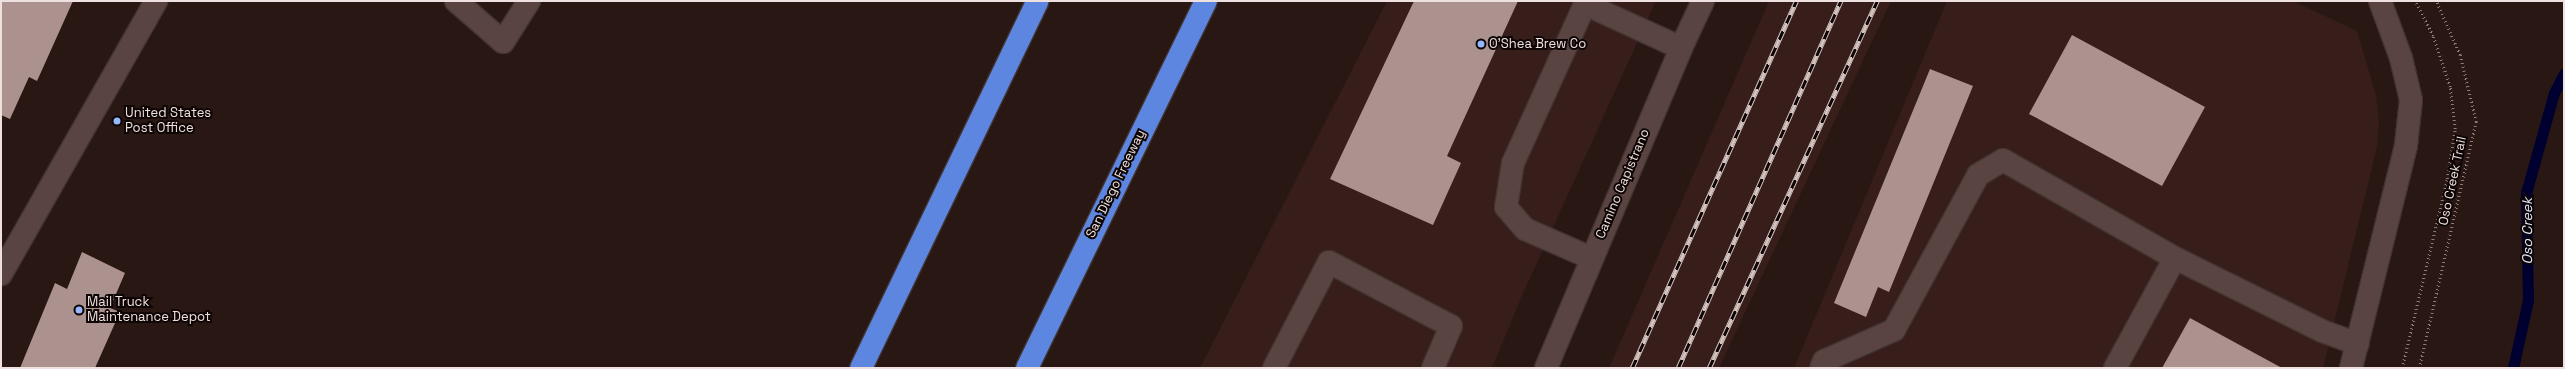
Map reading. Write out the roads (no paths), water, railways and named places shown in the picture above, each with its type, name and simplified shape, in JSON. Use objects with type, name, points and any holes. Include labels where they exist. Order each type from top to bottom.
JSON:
[{"type":"highway","points":[[861,368],[1038,1]]},
{"type":"highway","name":"San Diego Freeway","points":[[1027,368],[1206,1]]},
{"type":"street","points":[[1,274],[156,1]]},
{"type":"street","points":[[456,1],[503,42],[529,1]]},
{"type":"street","name":"Camino Capistrano","points":[[1546,368],[1590,258],[1681,48],[1703,1]]},
{"type":"street","points":[[2351,368],[2406,144],[2411,100],[2402,58],[2380,1]]},
{"type":"street","points":[[1590,258],[1525,229],[1506,207],[1513,163],[1586,3],[1681,48]]},
{"type":"street","points":[[1821,368],[1824,361],[1894,330],[1978,175],[2003,160],[2175,258],[2322,331],[2358,344]]},
{"type":"street","points":[[2115,368],[2175,258]]},
{"type":"street","points":[[1274,368],[1329,262],[1452,326],[1432,368]]},
{"type":"waterway","name":"Oso Creek","points":[[2513,368],[2528,300],[2526,193],[2554,93],[2564,73]]},
{"type":"railway","points":[[1632,368],[1796,1]]},
{"type":"railway","points":[[1678,368],[1841,1]]},
{"type":"railway","points":[[1709,368],[1877,1]]},
{"type":"place","name":"O'Shea Brew Co","points":[[1481,44]]},
{"type":"place","name":"United States Post Office","points":[[117,121]]},
{"type":"place","name":"Mail Truck Maintenance Depot","points":[[79,310]]}]
